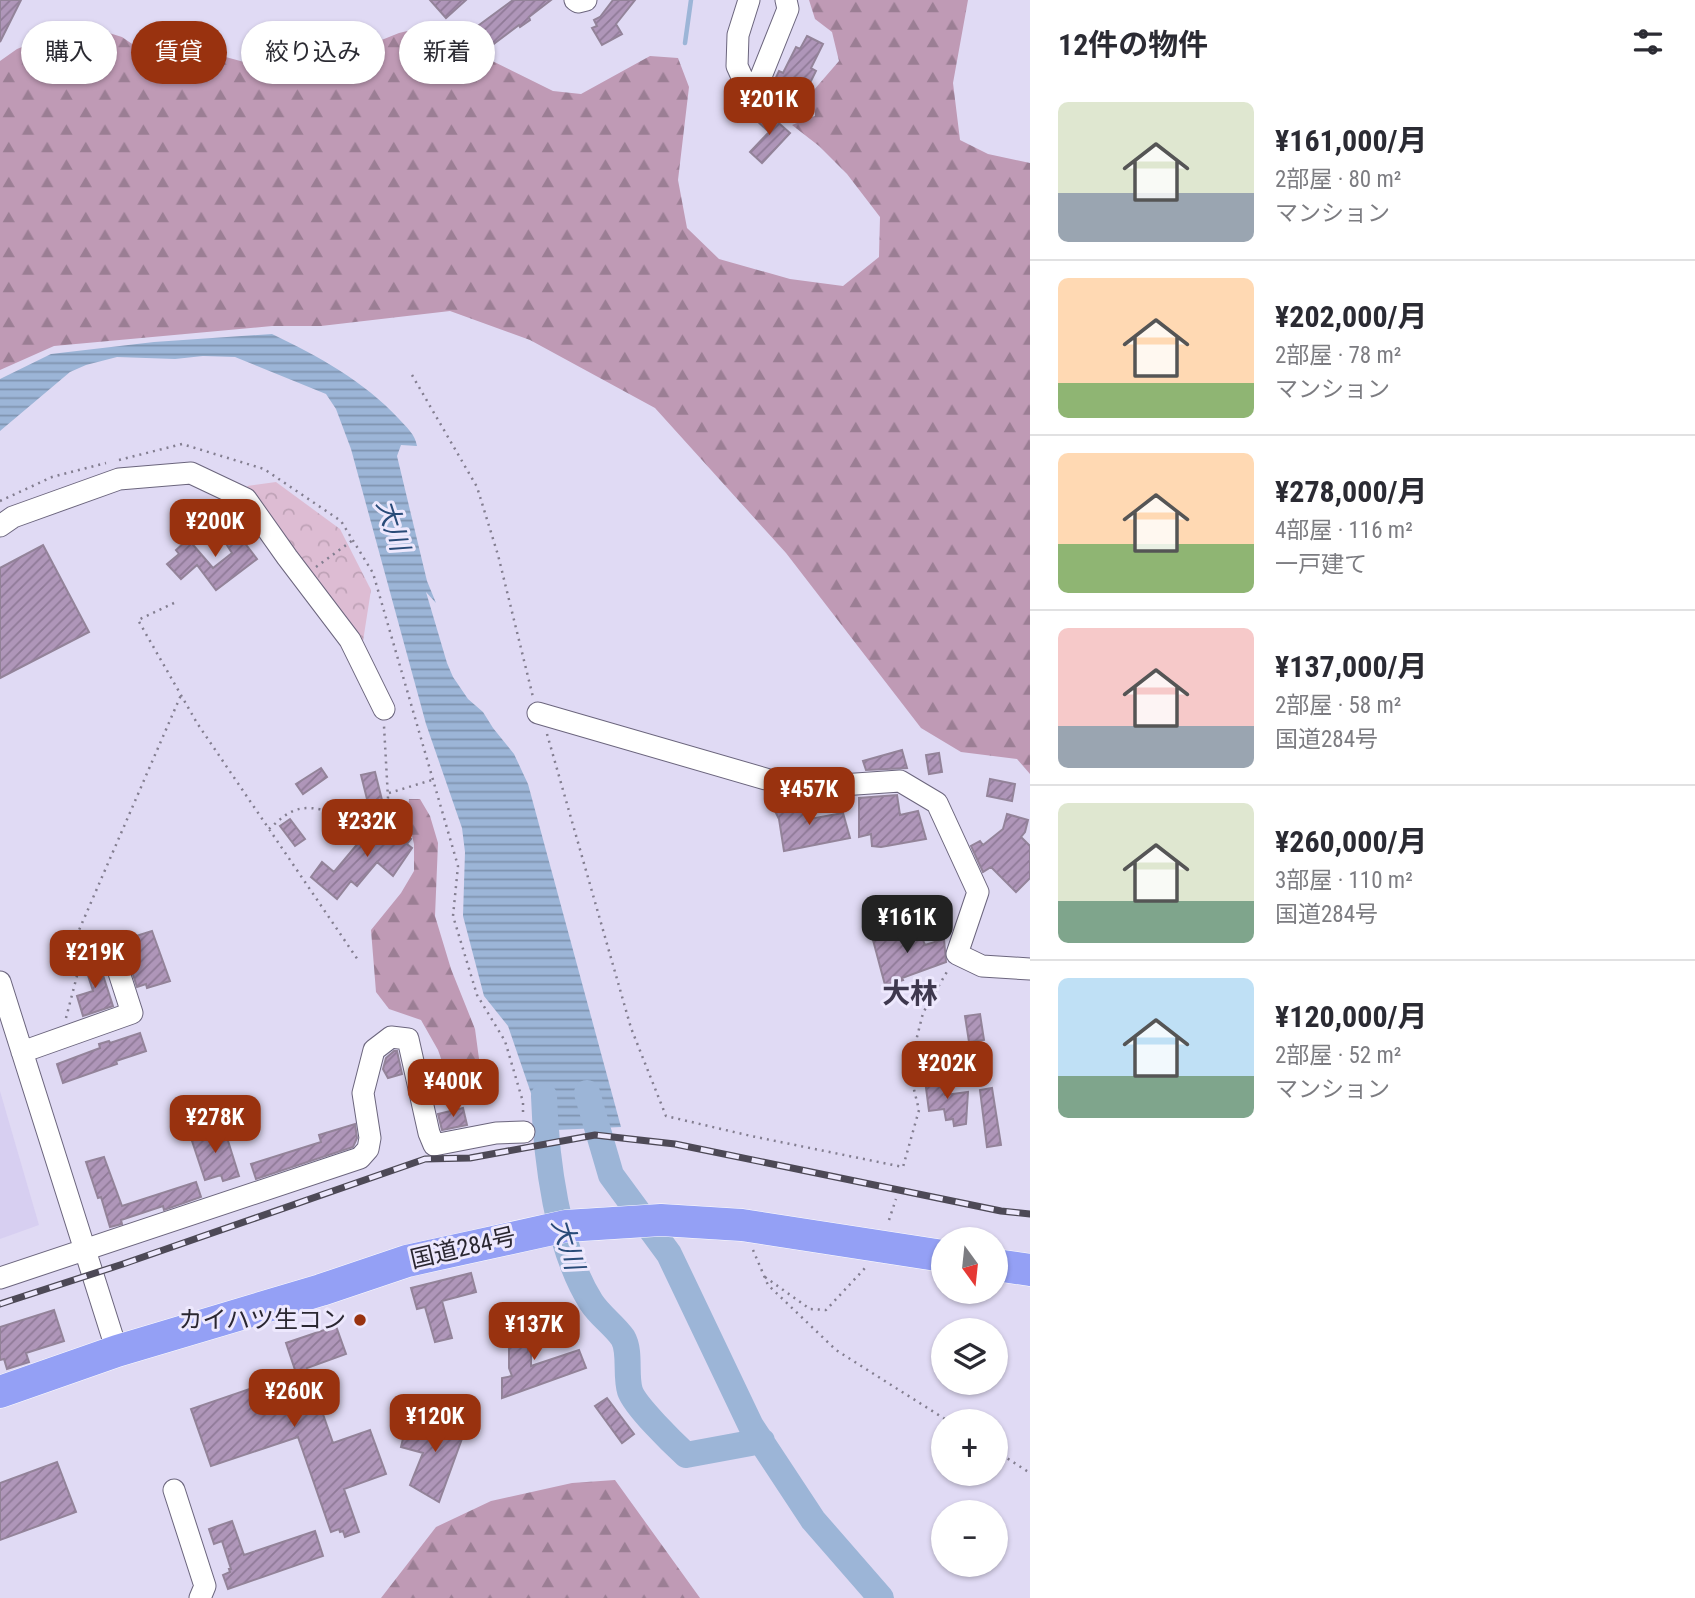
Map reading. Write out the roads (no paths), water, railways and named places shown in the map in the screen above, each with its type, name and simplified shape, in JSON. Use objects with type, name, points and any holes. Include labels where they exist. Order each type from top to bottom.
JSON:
[{"type":"highway","name":"国道284号","points":[[0,1392],[117,1351],[321,1290],[407,1261],[566,1226],[661,1220],[742,1224],[931,1254]]},
{"type":"highway","points":[[1008,1267],[1030,1270]]},
{"type":"street","points":[[575,0],[586,0]]},
{"type":"street","points":[[749,0],[738,35],[737,66],[752,99],[788,9],[786,0]]},
{"type":"street","points":[[0,526],[13,517],[119,480],[191,473],[246,499],[350,640],[384,709]]},
{"type":"street","points":[[540,714],[797,788],[900,781],[937,803],[978,891],[957,954],[982,966],[1030,969]]},
{"type":"street","points":[[22,1052],[132,1013],[112,951]]},
{"type":"street","points":[[0,982],[117,1351]]},
{"type":"street","points":[[0,1278],[360,1158],[368,1149],[370,1138],[363,1093],[374,1050],[391,1037],[408,1039],[434,1145],[496,1133],[524,1132]]},
{"type":"street","points":[[174,1490],[205,1586],[200,1598]]},
{"type":"water","points":[[272,334],[356,381],[385,405],[414,438],[417,446],[401,445],[397,456],[427,581],[436,603],[426,592],[447,663],[468,699],[483,712],[514,754],[528,784],[621,1127],[534,1131],[538,1123],[533,1099],[508,1026],[484,996],[463,916],[465,852],[462,828],[426,724],[351,449],[336,409],[326,394],[235,357],[117,357],[70,372],[0,431],[0,379],[51,354],[154,342]]},
{"type":"waterway","points":[[685,43],[691,0]]},
{"type":"waterway","name":"大川","points":[[587,1093],[611,1175],[669,1254],[751,1426],[813,1520],[881,1598]]},
{"type":"waterway","name":"大川","points":[[544,1096],[547,1147],[562,1230],[579,1280],[591,1302],[623,1338],[633,1398],[686,1455],[762,1441]]},
{"type":"railway","points":[[0,1304],[425,1159],[470,1158],[595,1135],[675,1144],[1001,1211],[1030,1214]]},
{"type":"place","name":"カイハツ生コン","points":[[360,1320]]},
{"type":"district","name":"大林","points":[[910,993]]}]
